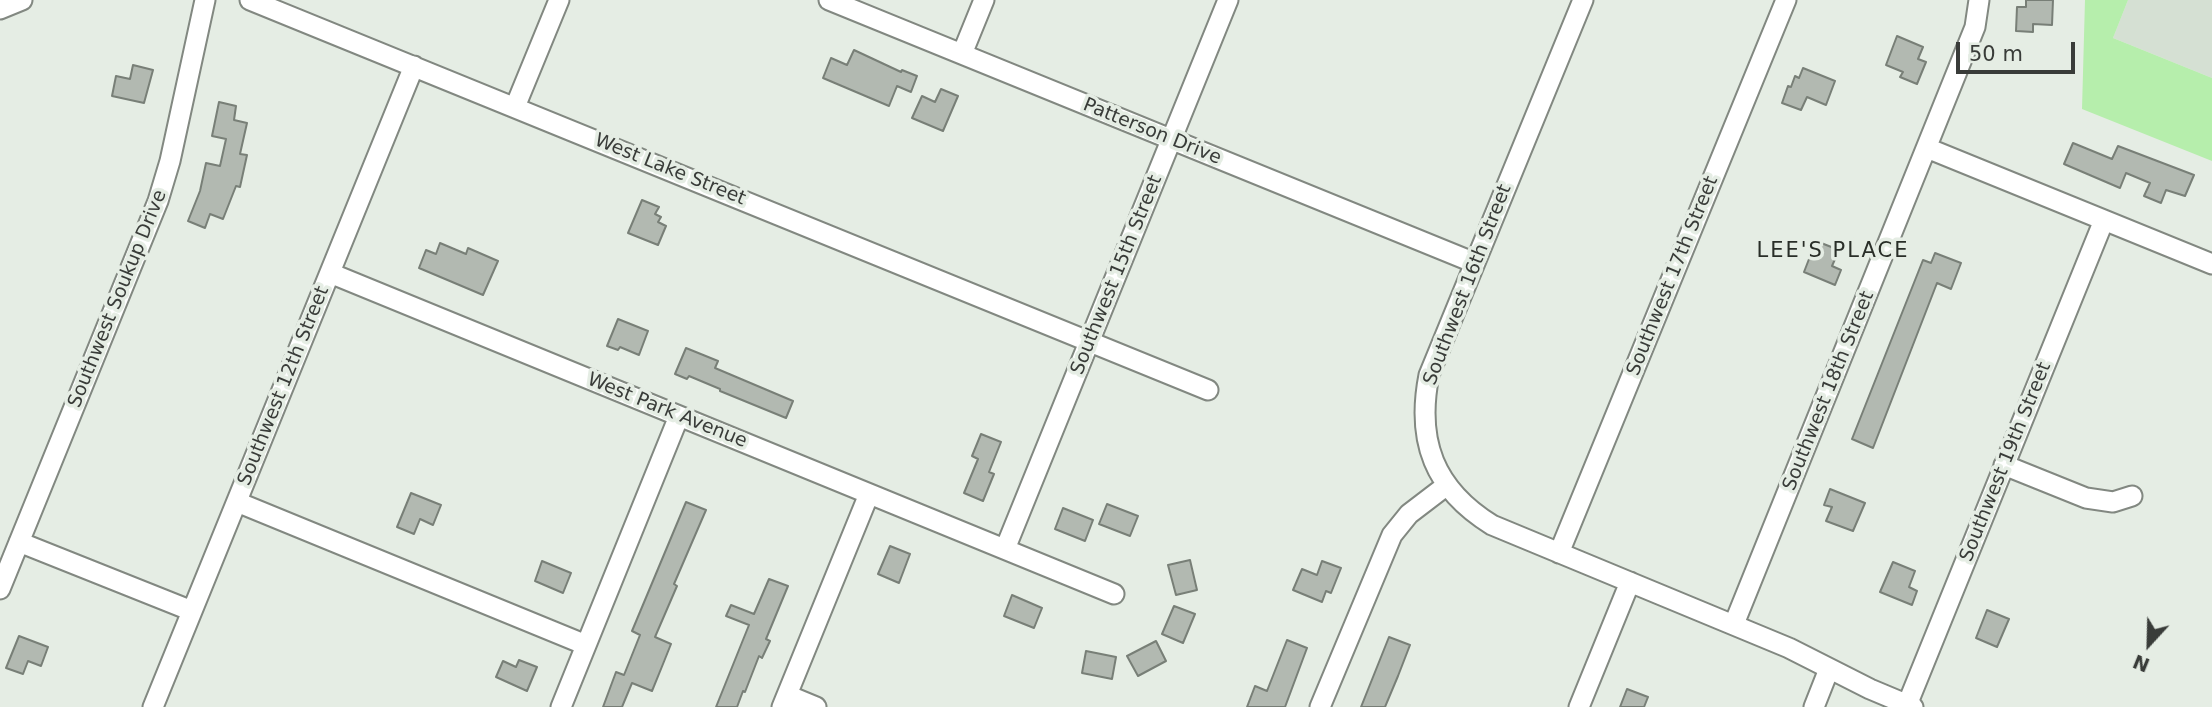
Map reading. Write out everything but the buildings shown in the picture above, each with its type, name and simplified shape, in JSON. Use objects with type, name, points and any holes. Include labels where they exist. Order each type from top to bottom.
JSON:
[{"type":"street","points":[[0,9],[22,0]]},
{"type":"street","name":"Southwest Soukup Drive","points":[[0,589],[158,201],[170,162],[205,0]]},
{"type":"street","name":"West Lake Street","points":[[250,0],[1208,390]]},
{"type":"street","points":[[515,107],[559,0]]},
{"type":"street","name":"Patterson Drive","points":[[829,0],[1475,263]]},
{"type":"street","points":[[962,54],[984,0]]},
{"type":"street","name":"Southwest 15th Street","points":[[1005,549],[1228,0]]},
{"type":"street","name":"Southwest 16th Street","points":[[1447,485],[1433,461],[1424,418],[1425,396],[1435,360],[1583,0]]},
{"type":"street","name":"Southwest 17th Street","points":[[1559,553],[1786,0]]},
{"type":"street","name":"Southwest 18th Street","points":[[1734,624],[1975,27],[1979,0]]},
{"type":"street","name":"Southwest 12th Street","points":[[153,707],[414,66]]},
{"type":"street","points":[[1927,148],[2212,264]]},
{"type":"street","name":"Southwest 19th Street","points":[[1910,706],[2104,220]]},
{"type":"street","name":"West Park Avenue","points":[[330,273],[1114,594]]},
{"type":"street","points":[[561,707],[679,416]]},
{"type":"street","points":[[2004,466],[2086,498],[2113,502],[2132,496]]},
{"type":"street","points":[[1321,707],[1392,534],[1409,514],[1447,485],[1463,503],[1486,521],[1734,624],[1910,706]]},
{"type":"street","points":[[816,707],[785,701],[869,494]]},
{"type":"street","points":[[237,502],[586,645]]},
{"type":"street","points":[[19,542],[192,611]]},
{"type":"street","points":[[1579,707],[1630,582]]},
{"type":"street","points":[[1814,707],[1829,669]]},
{"type":"shaded area","points":[[2128,0],[2212,0],[2212,78],[2113,38]]},
{"type":"green space","points":[[2085,0],[2128,0],[2113,38],[2212,78],[2212,161],[2082,109]]},
{"type":"district","name":"LEE'S PLACE","points":[[1833,252]]}]
